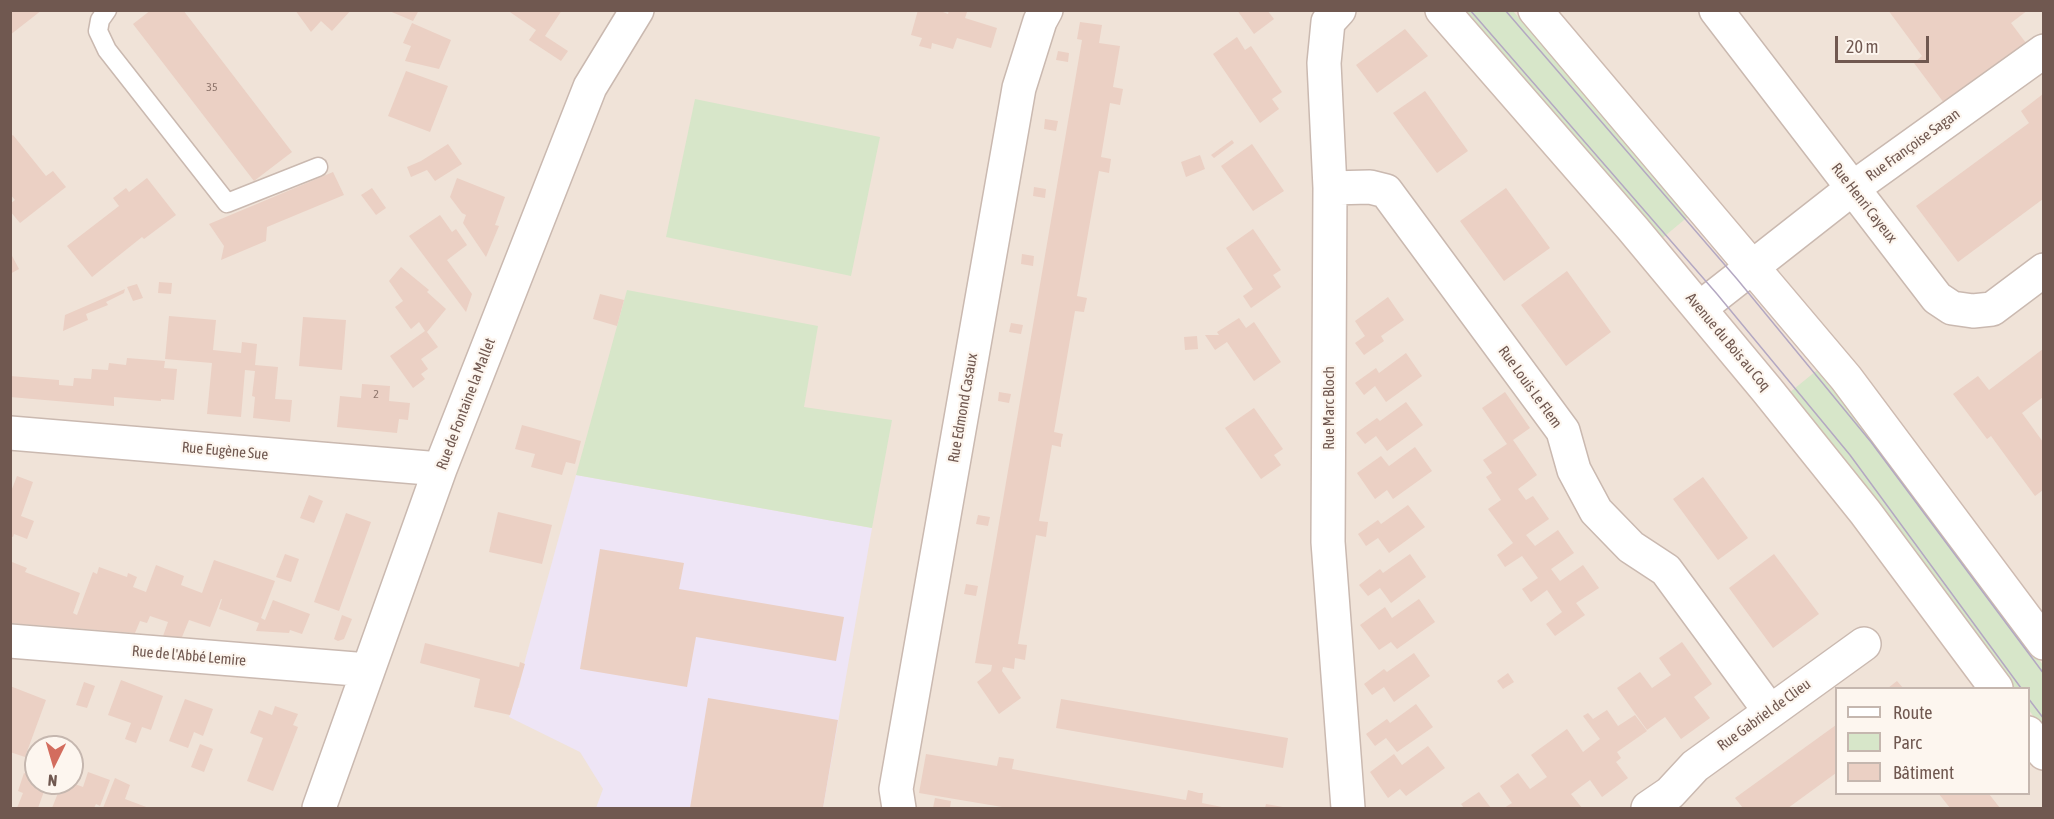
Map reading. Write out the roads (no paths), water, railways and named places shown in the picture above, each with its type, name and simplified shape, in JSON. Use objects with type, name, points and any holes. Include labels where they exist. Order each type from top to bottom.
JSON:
[{"type":"street","name":"Rue de Fontaine la Mallet","points":[[319,808],[440,470],[590,87],[637,10]]},
{"type":"street","name":"Rue Edmond Casaux","points":[[899,808],[896,789],[1019,88],[1040,21],[1046,10]]},
{"type":"street","name":"Rue Marc Bloch","points":[[1339,10],[1328,22],[1324,63],[1330,188],[1328,542],[1348,808]]},
{"type":"street","name":"Avenue du Bois au Coq","points":[[1442,10],[1700,308],[1865,512],[1995,687]]},
{"type":"street","points":[[1535,10],[1846,378],[2043,643]]},
{"type":"street","name":"Rue Henri Cayeux","points":[[1716,10],[1937,298],[1952,308],[1973,311],[1992,309],[2043,270]]},
{"type":"street","name":"Rue Françoise Sagan","points":[[1700,308],[1853,188],[2043,51]]},
{"type":"street","name":"Rue Louis Le Flem","points":[[1330,188],[1370,187],[1386,191],[1563,431],[1574,470],[1596,511],[1631,547],[1666,570],[1769,710]]},
{"type":"street","name":"Rue Eugène Sue","points":[[10,433],[440,470]]},
{"type":"street","name":"Rue de l'Abbé Lemire","points":[[10,641],[368,670]]},
{"type":"street","name":"Rue Gabriel de Clieu","points":[[1666,803],[1695,766],[1769,710],[1864,644]]},
{"type":"street","points":[[2030,736],[2043,753]]},
{"type":"lane","points":[[107,10],[100,20],[98,31],[107,50],[227,202],[318,167]]},
{"type":"tram line","points":[[1470,10],[1717,294],[1850,455],[2020,687]]},
{"type":"tram line","points":[[1505,10],[1737,279],[1871,442],[2044,674]]},
{"type":"tram line","points":[[2030,701],[2044,719]]}]
